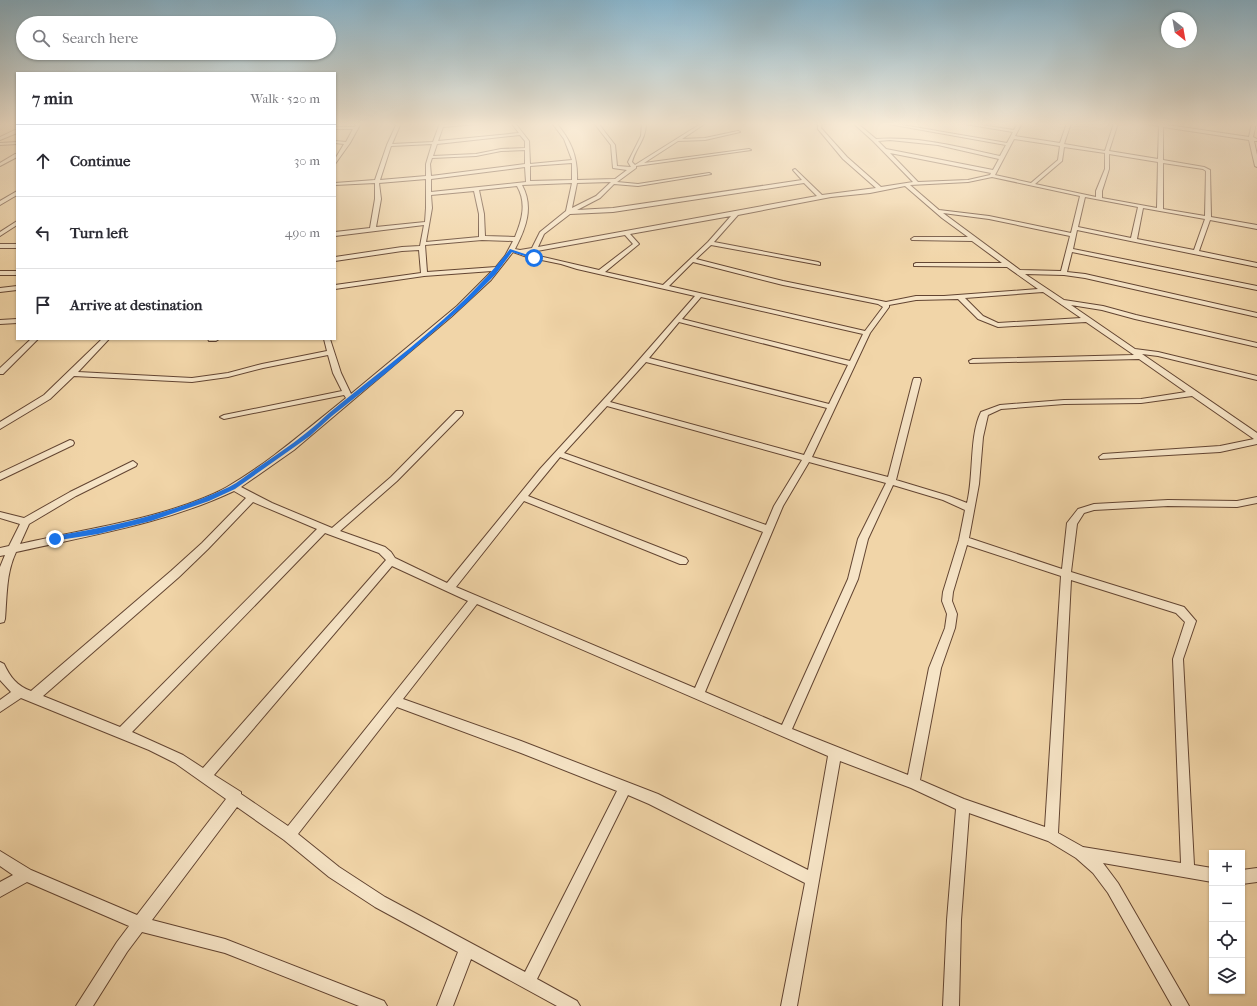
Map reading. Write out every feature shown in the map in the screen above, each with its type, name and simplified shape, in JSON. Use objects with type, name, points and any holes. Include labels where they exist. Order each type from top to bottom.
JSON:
[{"type":"street","points":[[373,229],[378,199],[377,183],[381,170]]},
{"type":"street","points":[[424,274],[423,246],[430,194],[429,170]]},
{"type":"street","points":[[336,184],[377,183],[488,170]]},
{"type":"street","points":[[528,170],[528,183]]},
{"type":"street","points":[[569,212],[574,193],[574,170]]},
{"type":"street","points":[[534,249],[542,233],[569,212],[598,197],[615,181],[630,170]]},
{"type":"street","points":[[795,170],[820,196]]},
{"type":"street","points":[[859,170],[880,189]]},
{"type":"street","points":[[903,170],[917,184]]},
{"type":"street","points":[[974,170],[1083,195],[1257,227]]},
{"type":"street","points":[[520,252],[736,213],[820,196],[880,189],[906,184],[968,181],[993,174],[995,170]]},
{"type":"street","points":[[1032,184],[1049,170]]},
{"type":"street","points":[[1099,198],[1099,192],[1106,170]]},
{"type":"street","points":[[1160,170],[1160,210]]},
{"type":"street","points":[[1196,253],[1208,218],[1208,171],[1205,170]]},
{"type":"street","points":[[430,194],[528,183],[575,180],[615,181],[638,185],[708,174]]},
{"type":"street","points":[[569,212],[613,210],[806,181]]},
{"type":"street","points":[[906,184],[937,211],[1008,265],[1257,437]]},
{"type":"street","points":[[0,552],[151,518],[207,499],[233,488],[308,435],[465,302],[496,269],[511,250],[524,222],[526,204],[525,196],[519,185]]},
{"type":"street","points":[[476,190],[483,213],[484,223],[482,238]]},
{"type":"street","points":[[0,203],[16,194]]},
{"type":"street","points":[[1064,273],[1083,195]]},
{"type":"street","points":[[1134,239],[1142,206]]},
{"type":"street","points":[[937,211],[1014,221],[1074,235]]},
{"type":"street","points":[[664,287],[710,243],[736,213]]},
{"type":"street","points":[[336,234],[427,223]]},
{"type":"street","points":[[0,234],[16,224]]},
{"type":"street","points":[[1076,228],[1257,265]]},
{"type":"street","points":[[601,272],[636,244],[626,233]]},
{"type":"street","points":[[336,259],[482,238],[516,239]]},
{"type":"street","points":[[914,239],[973,239]]},
{"type":"street","points":[[710,243],[818,264]]},
{"type":"street","points":[[0,246],[16,246]]},
{"type":"street","points":[[511,250],[534,258],[558,261],[577,267],[867,333]]},
{"type":"street","points":[[1070,250],[1257,288]]},
{"type":"street","points":[[692,260],[783,282],[885,304],[916,298],[960,297],[1044,290]]},
{"type":"street","points":[[916,264],[1008,265]]},
{"type":"street","points":[[336,287],[424,274],[496,269]]},
{"type":"street","points":[[1018,272],[1064,273],[1106,280],[1184,300],[1257,315]]},
{"type":"street","points":[[0,273],[16,273]]},
{"type":"street","points":[[0,290],[16,288]]},
{"type":"street","points":[[449,588],[522,497],[699,295]]},
{"type":"street","points":[[960,297],[980,318],[987,322],[998,324],[1087,320]]},
{"type":"street","points":[[1060,301],[1103,308],[1257,346]]},
{"type":"street","points":[[698,694],[779,506],[807,458],[867,333],[886,307],[885,304]]},
{"type":"street","points":[[678,320],[852,364]]},
{"type":"street","points":[[0,322],[16,322]]},
{"type":"street","points":[[0,372],[34,340]]},
{"type":"street","points":[[0,426],[48,397],[105,340]]},
{"type":"street","points":[[327,340],[330,353],[350,400]]},
{"type":"street","points":[[1130,350],[1158,354],[1257,378]]},
{"type":"street","points":[[72,374],[192,380],[228,375],[262,366],[330,353]]},
{"type":"street","points":[[973,361],[1140,357]]},
{"type":"street","points":[[644,359],[831,407]]},
{"type":"street","points":[[785,731],[853,579],[863,539],[891,481],[917,380]]},
{"type":"street","points":[[224,417],[346,392]]},
{"type":"street","points":[[913,783],[935,668],[950,628],[952,614],[947,601],[948,592],[964,540],[970,508],[975,494],[980,426],[984,414],[1000,407],[1064,402],[1141,401],[1194,393]]},
{"type":"street","points":[[604,403],[891,481],[946,498],[970,508]]},
{"type":"street","points":[[121,734],[329,530],[394,479],[459,413]]},
{"type":"street","points":[[1103,457],[1220,449],[1257,441]]},
{"type":"street","points":[[0,477],[70,443]]},
{"type":"street","points":[[559,454],[769,530]]},
{"type":"street","points":[[0,619],[3,575],[6,563],[25,522],[73,494],[133,464]]},
{"type":"street","points":[[233,488],[251,498],[382,550],[388,555],[391,561],[449,588],[836,753],[913,783],[964,806],[1051,836],[1081,853],[1098,868],[1113,888],[1181,1006]]},
{"type":"street","points":[[522,497],[683,560]]},
{"type":"street","points":[[33,697],[175,574],[205,546],[251,498]]},
{"type":"street","points":[[1051,836],[1066,574],[1072,523],[1081,511],[1094,507],[1168,503],[1237,504],[1257,500]]},
{"type":"street","points":[[0,515],[25,522]]},
{"type":"street","points":[[964,540],[1018,559],[1180,610],[1192,621],[1178,659],[1188,872]]},
{"type":"street","points":[[204,776],[391,561]]},
{"type":"street","points":[[288,835],[475,599]]},
{"type":"street","points":[[0,667],[1,674],[20,692],[121,734],[154,746],[179,759],[236,797],[288,835],[334,872],[374,898],[572,1006]]},
{"type":"street","points":[[0,707],[20,692]]},
{"type":"street","points":[[394,701],[521,747],[653,799],[812,879]]},
{"type":"street","points":[[789,1006],[812,879],[818,858],[836,753]]},
{"type":"street","points":[[528,982],[625,788]]},
{"type":"street","points":[[84,1006],[122,947],[236,797]]},
{"type":"street","points":[[951,1006],[954,920],[964,806]]},
{"type":"street","points":[[1081,853],[1209,875]]},
{"type":"street","points":[[0,858],[26,875],[140,924],[225,946],[379,1006]]},
{"type":"street","points":[[0,890],[26,875]]},
{"type":"street","points":[[1245,877],[1257,875]]},
{"type":"street","points":[[445,1006],[467,949]]},
{"type":"route","points":[[55,539],[98,531],[151,518],[181,509],[233,488],[308,435],[330,415],[383,373],[465,302],[493,274],[511,250],[534,258]]}]
